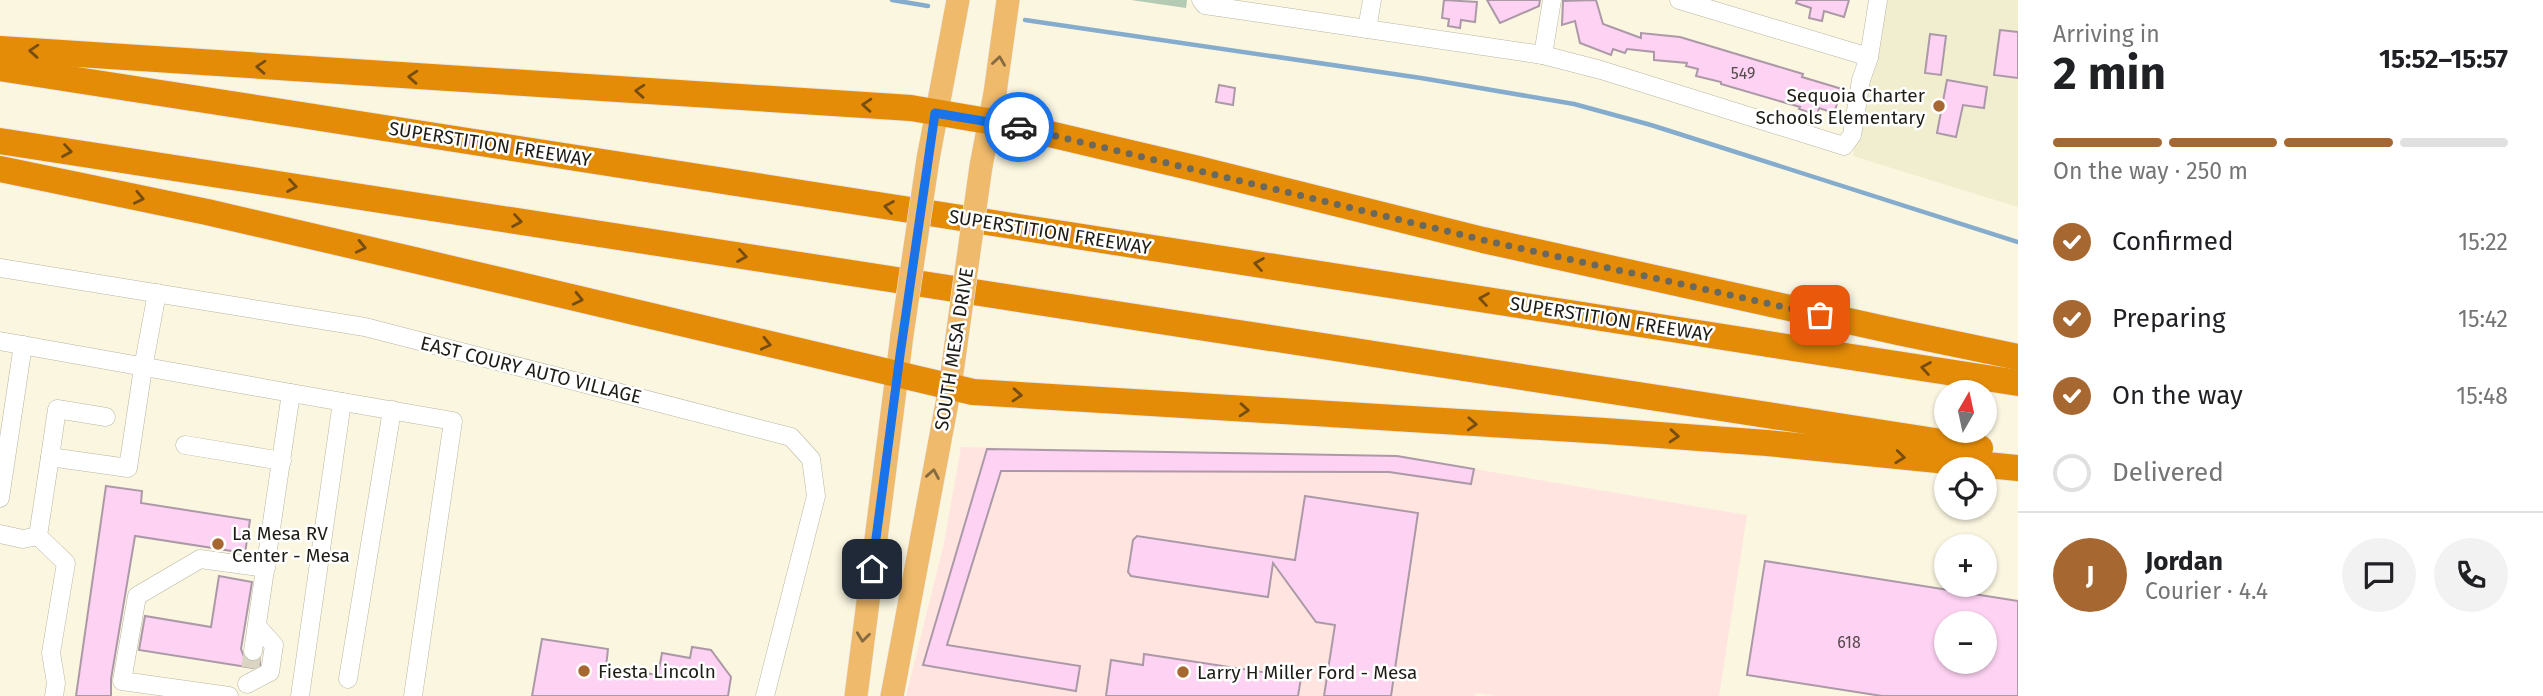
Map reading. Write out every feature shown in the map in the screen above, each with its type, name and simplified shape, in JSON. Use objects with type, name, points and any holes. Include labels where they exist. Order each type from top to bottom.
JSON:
[{"type":"highway","points":[[0,49],[911,108],[990,122],[1181,164],[1483,240],[2018,357]]},
{"type":"highway","name":"SUPERSTITION FREEWAY","points":[[0,68],[2018,383]]},
{"type":"highway","points":[[0,141],[2018,454]]},
{"type":"highway","points":[[0,169],[388,254],[897,375],[987,393],[1767,443],[2018,468]]},
{"type":"main road","points":[[856,696],[902,335],[935,113],[944,82],[958,0]]},
{"type":"main road","name":"SOUTH MESA DRIVE","points":[[892,696],[950,387],[1008,0]]},
{"type":"street","points":[[1201,0],[1205,5],[1543,55],[1601,70],[1844,146],[1852,135],[1878,0]]},
{"type":"street","points":[[1367,29],[1372,0]]},
{"type":"street","points":[[1543,55],[1552,0]]},
{"type":"street","points":[[1679,0],[1869,57]]},
{"type":"street","name":"EAST COURY AUTO VILLAGE","points":[[0,268],[365,327],[791,437],[811,459],[816,496],[765,696]]},
{"type":"street","points":[[50,457],[128,468],[157,293]]},
{"type":"street","points":[[0,341],[453,421],[413,696]]},
{"type":"street","points":[[0,498],[23,345]]},
{"type":"street","points":[[257,626],[274,645],[270,672],[247,675],[267,568],[291,393]]},
{"type":"street","points":[[300,696],[342,402]]},
{"type":"street","points":[[38,536],[57,409],[106,416]]},
{"type":"street","points":[[348,679],[392,410]]},
{"type":"street","points":[[185,445],[282,461]]},
{"type":"street","points":[[0,534],[23,539],[38,536]]},
{"type":"street","points":[[38,536],[66,563],[51,653],[56,682],[54,696]]},
{"type":"street","points":[[229,696],[122,681],[137,596],[200,559],[267,568]]},
{"type":"shaded area","name":"Sequoia Charter Schools Elementary","points":[[1878,0],[2018,0],[2018,207],[1853,156]]},
{"type":"shaded area","points":[[961,447],[1397,456],[1747,515],[1719,696],[1495,696],[1476,693],[1475,696],[906,696],[944,543]]},
{"type":"green space","points":[[1131,0],[1187,0],[1186,8]]},
{"type":"building","points":[[1444,0],[1477,2],[1475,22],[1461,20],[1460,28],[1448,26],[1449,19],[1442,18]]},
{"type":"building","points":[[1487,0],[1540,0],[1539,6],[1500,23]]},
{"type":"building","points":[[1596,0],[1603,24],[1641,38],[1641,33],[1680,37],[1803,74],[1802,77],[1842,89],[1834,113],[1819,108],[1817,115],[1799,109],[1800,107],[1696,76],[1698,69],[1686,66],[1687,63],[1654,60],[1654,52],[1627,49],[1625,53],[1613,49],[1611,55],[1580,43],[1575,21],[1562,25],[1563,1]]},
{"type":"building","points":[[1797,0],[1849,0],[1844,17],[1824,11],[1822,21],[1809,18],[1811,8],[1796,3]]},
{"type":"building","points":[[2000,30],[2018,32],[2018,78],[1994,75]]},
{"type":"building","points":[[1930,34],[1946,36],[1941,75],[1925,73]]},
{"type":"building","points":[[1947,80],[1987,87],[1984,108],[1963,105],[1956,137],[1937,133]]},
{"type":"building","points":[[1219,85],[1235,88],[1233,105],[1216,102]]},
{"type":"building","points":[[987,449],[1397,456],[1474,469],[1471,484],[1389,472],[1001,471],[947,645],[1080,666],[1076,691],[923,665]]},
{"type":"building","name":"La Mesa RV Center - Mesa","points":[[106,486],[142,491],[141,503],[250,520],[245,553],[135,536],[111,679],[111,696],[76,696]]},
{"type":"building","points":[[1305,496],[1418,513],[1391,696],[1324,696],[1335,625],[1316,622],[1273,563],[1268,597],[1131,576],[1128,572],[1133,540],[1137,536],[1295,560]]},
{"type":"building","points":[[1765,561],[1934,588],[1934,597],[1993,597],[2018,601],[2018,696],[1882,696],[1747,675]]},
{"type":"building","points":[[219,576],[252,582],[241,649],[245,659],[252,662],[260,659],[260,665],[253,668],[139,650],[145,616],[211,627]]},
{"type":"building","name":"Fiesta Lincoln","points":[[542,639],[608,649],[606,667],[658,675],[662,653],[690,658],[692,647],[711,650],[731,677],[728,696],[532,696]]},
{"type":"building","name":"Larry H Miller Ford - Mesa","points":[[1144,654],[1301,678],[1298,696],[1106,696],[1111,660],[1143,665]]},
{"type":"waterway","points":[[892,0],[928,6]]},
{"type":"waterway","points":[[1025,20],[1421,78],[1574,104],[1651,125],[2018,242]]},
{"type":"tunnel","points":[[250,668],[253,651]]},
{"type":"way so far","points":[[1019,127],[1483,240],[1820,315]]},
{"type":"place","name":"Sequoia Charter Schools Elementary","points":[[1939,106]]},
{"type":"place","name":"La Mesa RV Center - Mesa","points":[[218,544]]},
{"type":"place","name":"Fiesta Lincoln","points":[[584,671]]},
{"type":"place","name":"Larry H Miller Ford - Mesa","points":[[1183,672]]},
{"type":"route","points":[[872,569],[935,113],[1019,127]]}]
